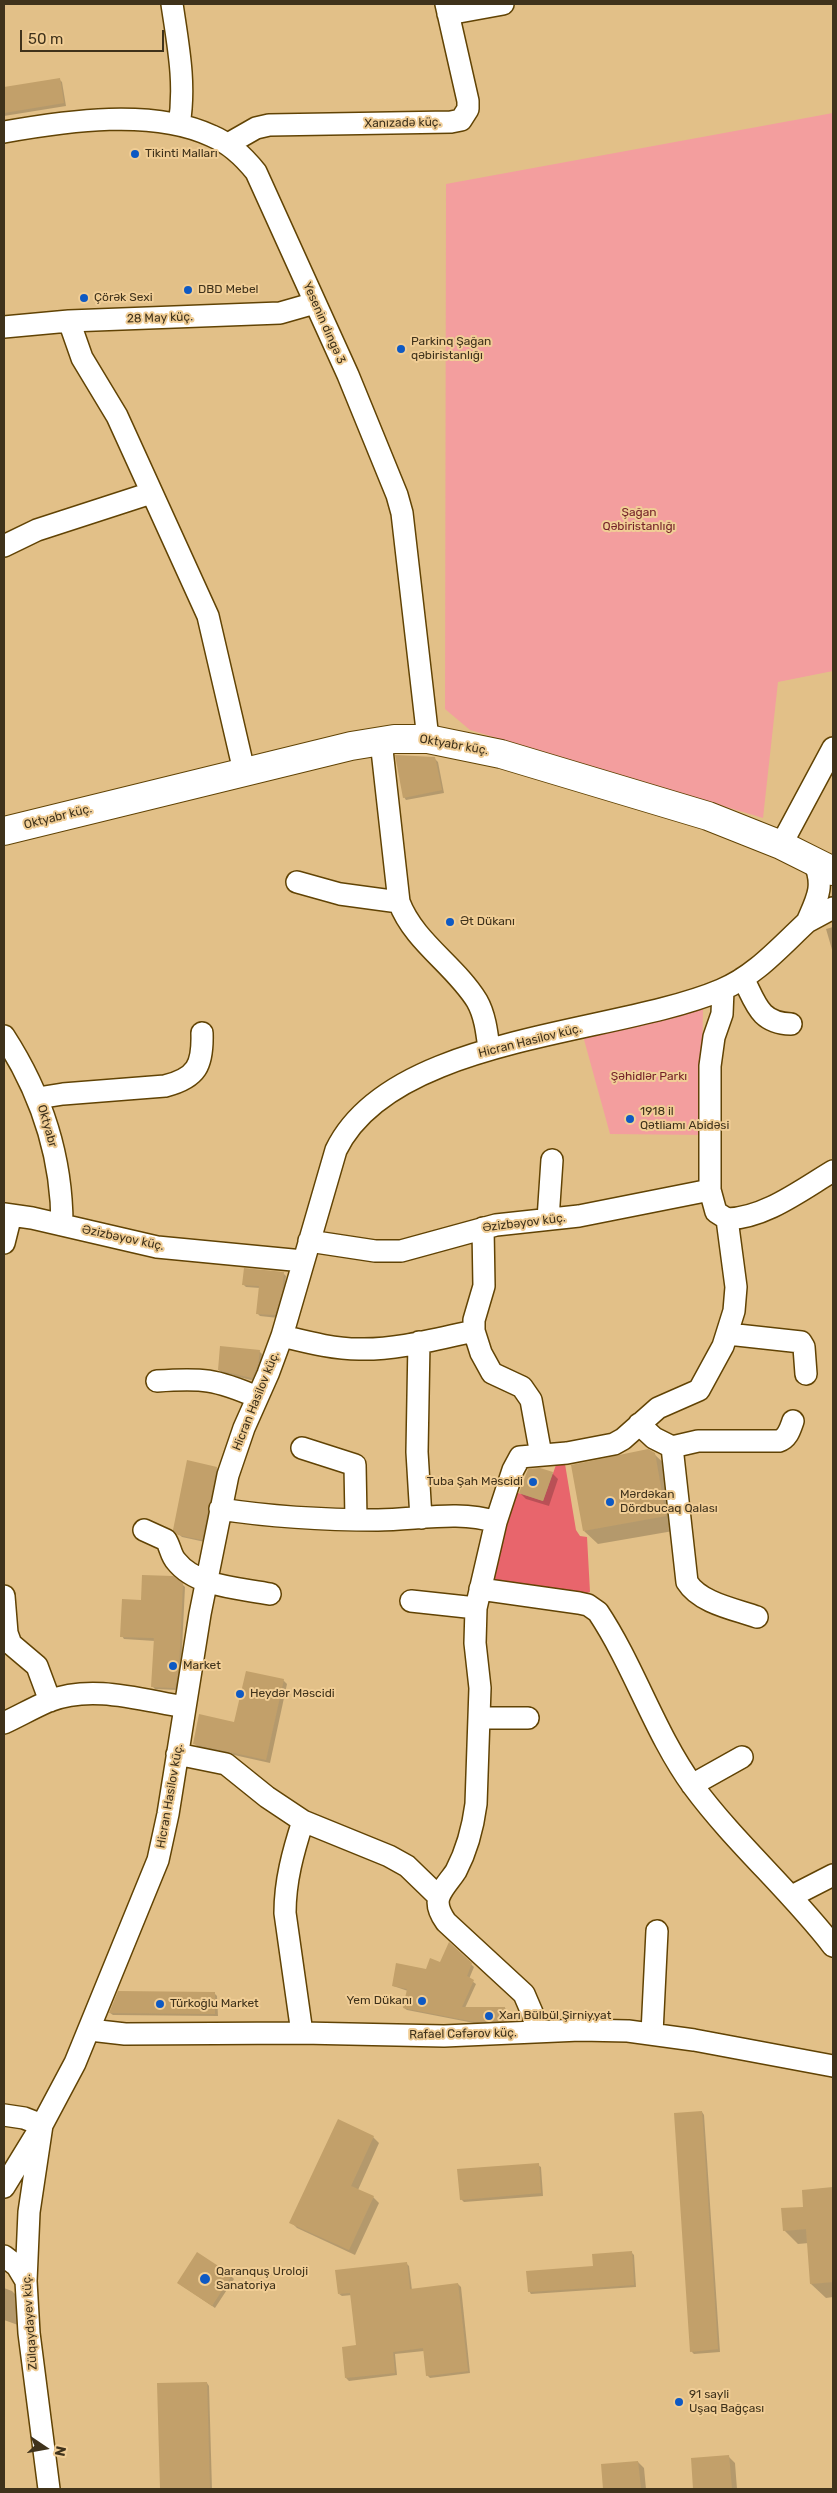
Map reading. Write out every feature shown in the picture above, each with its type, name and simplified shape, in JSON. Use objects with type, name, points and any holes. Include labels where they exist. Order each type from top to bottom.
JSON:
[{"type":"street","points":[[172,4],[182,72],[183,95],[179,125]]},
{"type":"street","points":[[447,9],[503,4]]},
{"type":"street","name":"Xanızadə küç.","points":[[228,144],[256,128],[269,125],[451,122],[461,120],[468,109],[468,101],[447,9]]},
{"type":"street","name":"Yesenin dıngə 3","points":[[4,132],[89,121],[121,120],[179,125],[206,133],[228,144],[256,172],[391,478],[402,513],[428,739]]},
{"type":"street","name":"28 May küç.","points":[[4,327],[69,322],[280,313],[315,303]]},
{"type":"street","points":[[69,322],[82,358],[117,416],[151,493],[196,585],[208,616],[244,771]]},
{"type":"street","points":[[4,546],[37,530],[151,493]]},
{"type":"street","name":"Oktyabr küç.","points":[[4,831],[244,771],[381,741],[428,739],[502,754],[650,797],[708,816],[781,845],[824,866]]},
{"type":"street","points":[[381,741],[399,902],[404,915],[417,932],[478,1002],[484,1017],[489,1049]]},
{"type":"street","points":[[781,845],[833,748]]},
{"type":"street","points":[[807,922],[820,887],[824,866]]},
{"type":"street","points":[[297,882],[340,894],[399,902]]},
{"type":"street","points":[[807,922],[833,908]]},
{"type":"street","name":"Hicran Hasilov küç.","points":[[4,2187],[42,2125],[90,2030],[158,1860],[165,1830],[184,1708],[220,1509],[236,1450],[282,1336],[336,1150],[350,1126],[382,1099],[417,1077],[489,1049],[665,1009],[722,990],[744,978],[807,922]]},
{"type":"street","points":[[744,978],[760,1011],[766,1019],[778,1023],[791,1024]]},
{"type":"street","points":[[722,990],[722,1014],[714,1037],[710,1066],[710,1190],[716,1212],[727,1219],[743,1217],[785,1200],[833,1171]]},
{"type":"street","points":[[38,1098],[62,1094],[165,1086],[178,1083],[196,1070],[200,1063],[203,1055],[202,1033]]},
{"type":"street","name":"Oktyabr","points":[[4,1036],[38,1098],[50,1129],[58,1170],[62,1202],[62,1225]]},
{"type":"street","points":[[548,1219],[552,1160]]},
{"type":"street","name":"Əzizbəyov küç.","points":[[309,1241],[381,1251],[401,1251],[483,1228],[579,1216],[710,1190]]},
{"type":"street","points":[[4,1243],[8,1215]]},
{"type":"street","name":"Əzizbəyov küç.","points":[[8,1215],[62,1225],[157,1247],[303,1261]]},
{"type":"street","points":[[537,2032],[533,2015],[524,1994],[446,1922],[441,1914],[439,1897],[462,1858],[474,1821],[477,1787],[480,1676],[474,1632],[478,1598],[496,1522],[517,1462],[524,1456],[567,1453],[614,1444],[623,1439],[658,1408],[699,1390],[728,1334],[734,1311],[736,1287],[727,1219]]},
{"type":"street","points":[[483,1228],[485,1273],[474,1331],[487,1366],[492,1373],[527,1392],[531,1400],[542,1455]]},
{"type":"street","points":[[282,1336],[319,1344],[359,1349],[419,1342],[474,1331]]},
{"type":"street","points":[[728,1334],[801,1342],[804,1347],[806,1374]]},
{"type":"street","points":[[419,1342],[417,1452],[421,1518]]},
{"type":"street","points":[[158,1381],[200,1378],[230,1385],[257,1397]]},
{"type":"street","points":[[639,1424],[654,1438],[672,1447],[698,1441],[779,1441],[784,1439],[789,1433],[793,1421]]},
{"type":"street","points":[[672,1447],[687,1582],[692,1590],[700,1596],[757,1617]]},
{"type":"street","points":[[302,1448],[355,1465],[356,1519]]},
{"type":"street","points":[[220,1509],[271,1515],[356,1519],[469,1517],[496,1522]]},
{"type":"street","points":[[144,1530],[166,1540],[174,1560],[188,1572],[206,1582],[270,1594]]},
{"type":"street","points":[[4,1596],[7,1633],[11,1644],[37,1666],[50,1701]]},
{"type":"street","points":[[411,1601],[478,1598],[579,1603],[588,1605],[598,1612],[640,1687],[677,1761],[692,1784],[731,1832],[792,1896],[833,1946]]},
{"type":"street","points":[[4,1723],[50,1701],[67,1696],[110,1694],[184,1708]]},
{"type":"street","points":[[479,1718],[528,1718]]},
{"type":"street","points":[[177,1754],[226,1764],[267,1797],[303,1821],[389,1856],[407,1866],[439,1897]]},
{"type":"street","points":[[692,1784],[742,1757]]},
{"type":"street","points":[[302,2033],[285,1913],[285,1894],[288,1870],[303,1821]]},
{"type":"street","points":[[792,1896],[833,1875]]},
{"type":"street","points":[[652,2033],[657,1931]]},
{"type":"street","name":"Rafael Cəfərov küç.","points":[[90,2030],[125,2034],[302,2033],[444,2036],[596,2030],[652,2033],[833,2066]]},
{"type":"street","points":[[4,2115],[24,2118],[42,2125]]},
{"type":"street","name":"Zülqaydayev küç.","points":[[42,2125],[29,2212],[26,2281],[29,2333],[49,2489]]},
{"type":"street","points":[[4,2256],[17,2266],[26,2281]]},
{"type":"green space","name":"Şağan Qəbiristanlığı","points":[[833,113],[833,671],[778,682],[763,818],[470,730],[445,709],[446,184]]},
{"type":"green space","name":"Şəhidlər Parkı","points":[[703,1008],[701,1135],[610,1134],[583,1036]]},
{"type":"shaded area","points":[[565,1464],[576,1530],[580,1536],[587,1537],[590,1592],[578,1596],[490,1584],[515,1492],[543,1501],[556,1465]]},
{"type":"building","points":[[60,78],[64,103],[4,113],[4,87]]},
{"type":"building","points":[[395,755],[435,757],[442,790],[403,798]]},
{"type":"building","points":[[244,1268],[284,1272],[282,1292],[275,1315],[256,1314],[259,1286],[242,1285]]},
{"type":"building","points":[[220,1346],[260,1350],[258,1364],[252,1378],[218,1370]]},
{"type":"building","points":[[648,1449],[655,1453],[666,1516],[583,1531],[571,1465]]},
{"type":"building","points":[[187,1460],[217,1467],[202,1540],[178,1535],[173,1530]]},
{"type":"building","points":[[540,1468],[553,1472],[543,1501],[519,1493],[528,1469]]},
{"type":"building","points":[[142,1575],[173,1576],[183,1583],[179,1667],[175,1688],[151,1687],[154,1638],[120,1637],[122,1599],[141,1600]]},
{"type":"building","points":[[246,1671],[284,1679],[266,1760],[193,1744],[199,1714],[234,1722]]},
{"type":"building","points":[[449,1942],[472,1963],[467,1976],[474,1980],[462,2007],[505,2007],[505,2021],[475,2022],[403,2008],[407,1989],[392,1986],[396,1963],[426,1969],[430,1958],[440,1962]]},
{"type":"building","points":[[118,1991],[215,1992],[215,2014],[109,2013]]},
{"type":"building","points":[[702,2111],[718,2349],[690,2352],[674,2113]]},
{"type":"building","points":[[338,2119],[374,2136],[351,2186],[374,2196],[349,2250],[289,2223]]},
{"type":"building","points":[[539,2163],[541,2193],[460,2200],[457,2169]]},
{"type":"building","points":[[833,2187],[833,2282],[810,2284],[806,2229],[783,2231],[781,2208],[803,2207],[802,2190]]},
{"type":"building","points":[[632,2251],[634,2285],[528,2292],[526,2271],[593,2266],[592,2254]]},
{"type":"building","points":[[197,2252],[232,2275],[212,2306],[177,2283]]},
{"type":"building","points":[[407,2262],[410,2289],[458,2283],[468,2371],[426,2376],[423,2348],[393,2352],[395,2373],[345,2378],[342,2347],[356,2345],[350,2293],[338,2294],[335,2270]]},
{"type":"building","points":[[207,2382],[210,2489],[160,2489],[157,2383]]},
{"type":"building","points":[[729,2455],[732,2489],[693,2489],[691,2458]]},
{"type":"building","points":[[638,2461],[641,2489],[603,2489],[601,2464]]},
{"type":"place","name":"Tikinti Malları","points":[[135,154]]},
{"type":"place","name":"DBD Mebel","points":[[188,290]]},
{"type":"place","name":"Çörək Sexi","points":[[84,298]]},
{"type":"place","name":"Parkinq Şağan qəbiristanlığı","points":[[401,349]]},
{"type":"place","name":"Ət Dükanı","points":[[450,922]]},
{"type":"place","name":"1918 il Qətliamı Abidəsi","points":[[630,1119]]},
{"type":"place","name":"Tuba Şah Məscidi","points":[[533,1482]]},
{"type":"place","name":"Mərdəkan Dördbucaq Qalası","points":[[610,1502]]},
{"type":"place","name":"Market","points":[[173,1666]]},
{"type":"place","name":"Heydər Məscidi","points":[[240,1694]]},
{"type":"place","name":"Yem Dükanı","points":[[422,2001]]},
{"type":"place","name":"Türkoğlu Market","points":[[160,2004]]},
{"type":"place","name":"Xarı Bülbül Şirniyyat","points":[[489,2016]]},
{"type":"place","name":"Qaranquş Uroloji Sanatoriya","points":[[205,2279]]},
{"type":"place","name":"91 sayli Uşaq Bağçası","points":[[679,2402]]}]
